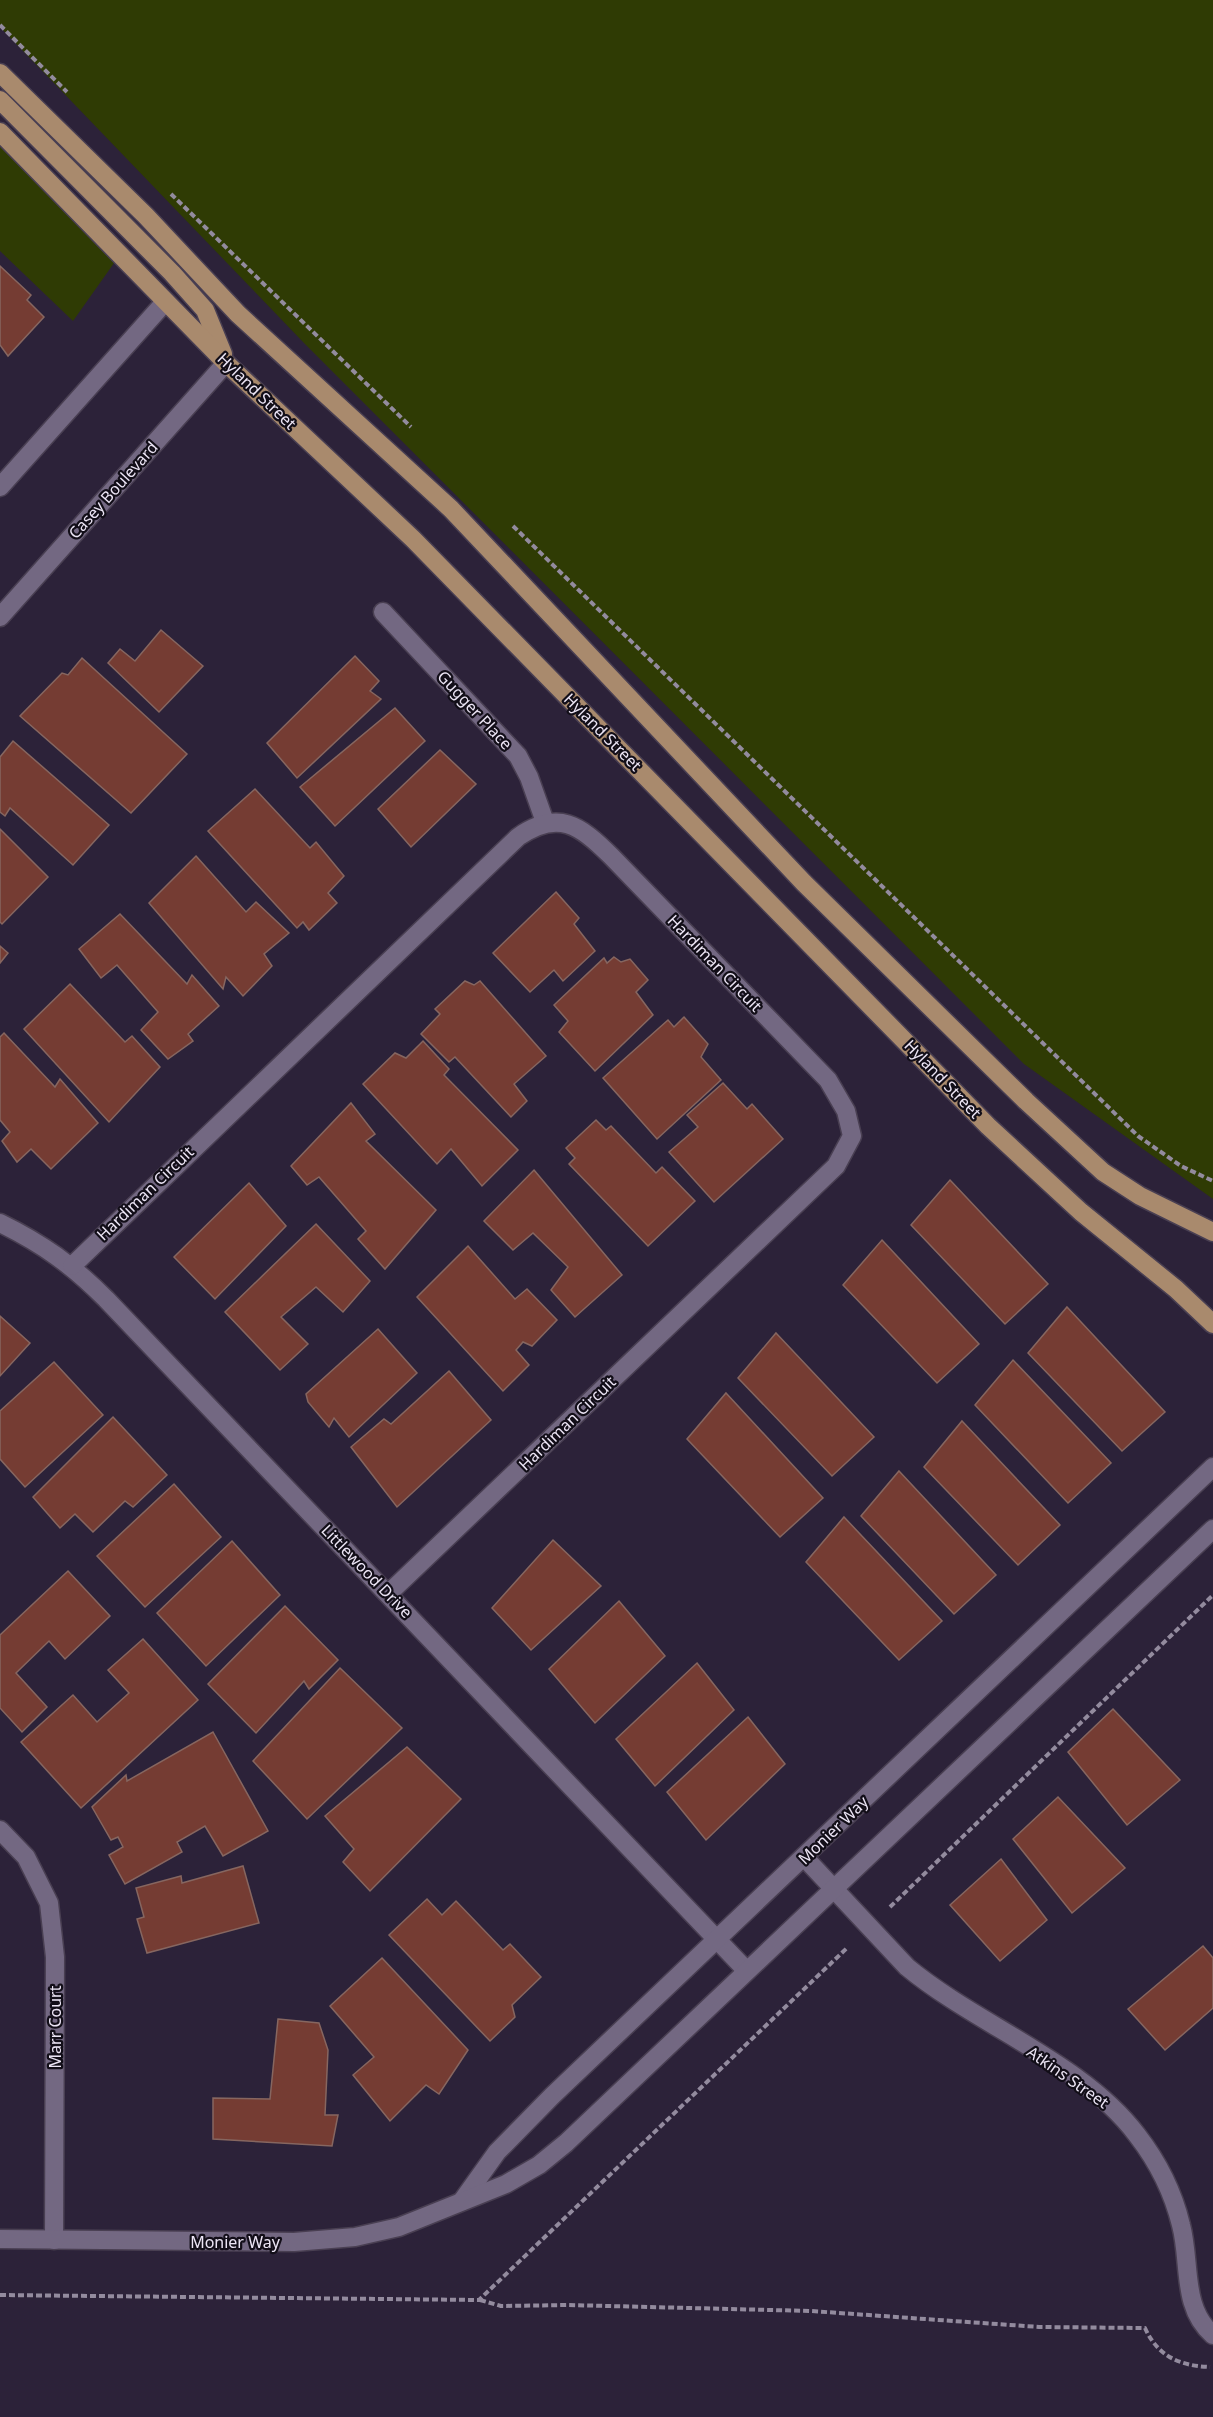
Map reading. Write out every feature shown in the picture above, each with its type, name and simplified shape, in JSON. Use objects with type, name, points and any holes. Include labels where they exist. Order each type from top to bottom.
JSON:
[{"type":"main road","points":[[0,73],[146,216],[238,314],[451,509],[804,883],[1058,1132],[1103,1172],[1131,1191],[1213,1232]]},
{"type":"main road","points":[[0,100],[172,273],[205,310],[226,363]]},
{"type":"main road","name":"Hyland Street","points":[[0,132],[226,363],[421,547],[988,1126],[1082,1212],[1176,1289],[1213,1324]]},
{"type":"main road","points":[[165,302],[238,314]]},
{"type":"street","points":[[0,487],[165,302]]},
{"type":"street","name":"Casey Boulevard","points":[[0,617],[226,363]]},
{"type":"street","name":"Gugger Place","points":[[383,612],[514,750],[529,777],[545,822]]},
{"type":"street","name":"Hardiman Circuit","points":[[72,1266],[508,845],[531,828],[545,822],[558,822],[579,829],[619,864],[828,1080],[846,1111],[852,1136],[836,1166],[388,1593]]},
{"type":"street","name":"Littlewood Drive","points":[[0,1223],[25,1235],[72,1266],[388,1593],[746,1970]]},
{"type":"street","name":"Monier Way","points":[[462,2201],[497,2152],[527,2120],[1213,1467]]},
{"type":"street","name":"Monier Way","points":[[0,2238],[325,2241],[399,2227],[522,2176],[566,2143],[1213,1529]]},
{"type":"street","name":"Marr Court","points":[[0,1830],[26,1857],[49,1904],[55,1957],[54,2240]]},
{"type":"street","name":"Atkins Street","points":[[804,1857],[923,1980],[966,2010],[1072,2076],[1110,2106],[1137,2134],[1171,2192],[1182,2226],[1193,2306],[1210,2332]]},
{"type":"path","points":[[0,24],[71,96]]},
{"type":"path","points":[[163,186],[418,434]]},
{"type":"path","points":[[512,525],[1138,1136],[1181,1166],[1213,1181]]},
{"type":"path","points":[[479,2300],[870,1927],[1213,1595]]},
{"type":"path","points":[[0,2295],[479,2300],[508,2306],[568,2305],[811,2311],[1039,2327],[1145,2328],[1155,2344],[1172,2359],[1182,2364],[1213,2367]]},
{"type":"green space","points":[[0,0],[1213,0],[1213,1199],[1024,1064],[304,343],[0,27]]},
{"type":"green space","points":[[0,132],[119,256],[73,321],[0,251]]},
{"type":"building","points":[[0,266],[31,295],[27,300],[44,317],[8,356],[0,345]]},
{"type":"building","points":[[161,630],[203,666],[159,712],[108,663],[120,649],[135,661]]},
{"type":"building","points":[[355,656],[379,681],[370,691],[381,699],[297,778],[267,743]]},
{"type":"building","points":[[82,658],[187,754],[131,813],[20,716],[62,673],[68,675]]},
{"type":"building","points":[[395,708],[425,741],[335,826],[300,787]]},
{"type":"building","points":[[13,741],[109,825],[73,865],[10,808],[5,816],[0,812],[0,757]]},
{"type":"building","points":[[440,750],[476,784],[411,847],[378,809]]},
{"type":"building","points":[[255,789],[310,848],[316,842],[344,876],[328,893],[337,903],[309,930],[303,922],[297,928],[208,831]]},
{"type":"building","points":[[0,829],[48,877],[2,924],[0,922]]},
{"type":"building","points":[[196,856],[246,912],[256,902],[289,933],[264,954],[272,966],[243,996],[226,977],[223,989],[149,903]]},
{"type":"building","points":[[556,892],[579,918],[574,924],[595,951],[563,981],[554,970],[530,992],[493,953]]},
{"type":"building","points":[[120,914],[187,984],[192,975],[219,1006],[188,1034],[193,1041],[168,1059],[141,1030],[158,1012],[117,965],[101,978],[79,949]]},
{"type":"building","points":[[0,946],[8,953],[0,963]]},
{"type":"building","points":[[614,957],[621,962],[630,959],[648,980],[636,992],[653,1015],[595,1071],[559,1032],[568,1021],[554,1005],[604,958],[607,963]]},
{"type":"building","points":[[465,981],[474,985],[480,981],[546,1056],[514,1084],[527,1101],[511,1117],[455,1057],[449,1062],[421,1034],[440,1014],[435,1009]]},
{"type":"building","points":[[70,984],[125,1042],[132,1036],[160,1067],[109,1122],[24,1029]]},
{"type":"building","points":[[684,1017],[708,1044],[701,1057],[721,1080],[657,1139],[603,1078],[668,1020],[674,1027]]},
{"type":"building","points":[[4,1033],[55,1087],[60,1079],[98,1123],[51,1169],[31,1149],[17,1162],[2,1141],[10,1132],[0,1120],[0,1037]]},
{"type":"building","points":[[423,1041],[449,1069],[444,1075],[518,1150],[482,1186],[451,1149],[437,1164],[363,1084],[395,1053],[406,1058]]},
{"type":"building","points":[[723,1083],[747,1109],[752,1104],[783,1139],[714,1202],[669,1152],[698,1127],[687,1115]]},
{"type":"building","points":[[351,1103],[375,1134],[366,1141],[436,1210],[385,1269],[358,1239],[366,1231],[319,1177],[307,1185],[291,1166]]},
{"type":"building","points":[[596,1120],[606,1130],[611,1126],[656,1173],[662,1167],[695,1201],[648,1246],[569,1164],[575,1158],[566,1148]]},
{"type":"building","points":[[534,1170],[622,1275],[575,1317],[551,1290],[568,1267],[533,1233],[513,1250],[484,1221]]},
{"type":"building","points":[[950,1180],[1048,1284],[1005,1324],[911,1225]]},
{"type":"building","points":[[249,1183],[286,1226],[215,1299],[174,1257]]},
{"type":"building","points":[[316,1224],[370,1281],[343,1312],[316,1287],[281,1317],[308,1344],[280,1370],[225,1312]]},
{"type":"building","points":[[882,1240],[979,1344],[937,1383],[843,1285]]},
{"type":"building","points":[[468,1246],[515,1299],[527,1289],[557,1320],[532,1346],[523,1342],[516,1350],[529,1365],[503,1391],[417,1297]]},
{"type":"building","points":[[1067,1307],[1165,1412],[1122,1451],[1028,1353]]},
{"type":"building","points":[[0,1316],[30,1343],[0,1376]]},
{"type":"building","points":[[378,1329],[417,1373],[349,1437],[334,1418],[329,1427],[308,1402],[306,1394]]},
{"type":"building","points":[[776,1333],[874,1437],[832,1476],[738,1378]]},
{"type":"building","points":[[1013,1360],[1111,1463],[1068,1503],[975,1405]]},
{"type":"building","points":[[54,1362],[103,1415],[25,1487],[0,1459],[0,1411]]},
{"type":"building","points":[[449,1371],[491,1420],[397,1507],[351,1447],[384,1419],[391,1424]]},
{"type":"building","points":[[726,1393],[823,1498],[780,1537],[687,1439]]},
{"type":"building","points":[[113,1417],[167,1475],[133,1507],[125,1501],[93,1532],[75,1514],[60,1528],[33,1497]]},
{"type":"building","points":[[962,1421],[1060,1525],[1018,1565],[924,1467]]},
{"type":"building","points":[[899,1471],[996,1575],[954,1614],[861,1516]]},
{"type":"building","points":[[174,1484],[221,1537],[145,1607],[97,1556]]},
{"type":"building","points":[[844,1517],[942,1621],[899,1660],[806,1562]]},
{"type":"building","points":[[553,1540],[601,1586],[531,1650],[492,1608]]},
{"type":"building","points":[[232,1541],[280,1595],[206,1666],[157,1613]]},
{"type":"building","points":[[68,1571],[110,1616],[65,1659],[49,1641],[16,1673],[47,1707],[22,1732],[0,1708],[0,1635]]},
{"type":"building","points":[[619,1601],[665,1656],[595,1723],[549,1669]]},
{"type":"building","points":[[285,1606],[338,1660],[309,1689],[304,1681],[256,1733],[208,1684]]},
{"type":"building","points":[[143,1639],[198,1700],[81,1808],[21,1742],[73,1695],[97,1722],[129,1693],[108,1670]]},
{"type":"building","points":[[697,1663],[734,1710],[655,1786],[616,1739]]},
{"type":"building","points":[[340,1668],[402,1728],[307,1819],[253,1761]]},
{"type":"building","points":[[1113,1709],[1180,1780],[1127,1825],[1068,1752]]},
{"type":"building","points":[[748,1717],[785,1764],[706,1840],[667,1792]]},
{"type":"building","points":[[213,1732],[268,1831],[223,1856],[205,1826],[177,1842],[182,1852],[125,1884],[109,1855],[123,1847],[118,1837],[111,1840],[92,1807],[126,1775],[127,1781]]},
{"type":"building","points":[[407,1747],[461,1799],[370,1891],[343,1862],[354,1849],[325,1816]]},
{"type":"building","points":[[1058,1797],[1125,1868],[1072,1913],[1013,1839]]},
{"type":"building","points":[[1001,1859],[1047,1920],[1000,1961],[950,1905]]},
{"type":"building","points":[[243,1866],[259,1923],[147,1953],[137,1919],[144,1917],[136,1888],[181,1876],[182,1883]]},
{"type":"building","points":[[427,1899],[442,1915],[456,1901],[503,1950],[510,1944],[541,1977],[512,2005],[515,2017],[490,2041],[389,1935]]},
{"type":"building","points":[[1203,1946],[1213,1958],[1213,2008],[1165,2050],[1128,2009]]},
{"type":"building","points":[[382,1958],[468,2050],[439,2094],[426,2085],[390,2121],[353,2075],[374,2057],[330,2006]]},
{"type":"building","points":[[278,2019],[319,2023],[328,2050],[325,2115],[338,2115],[332,2146],[213,2139],[213,2098],[270,2099]]}]
